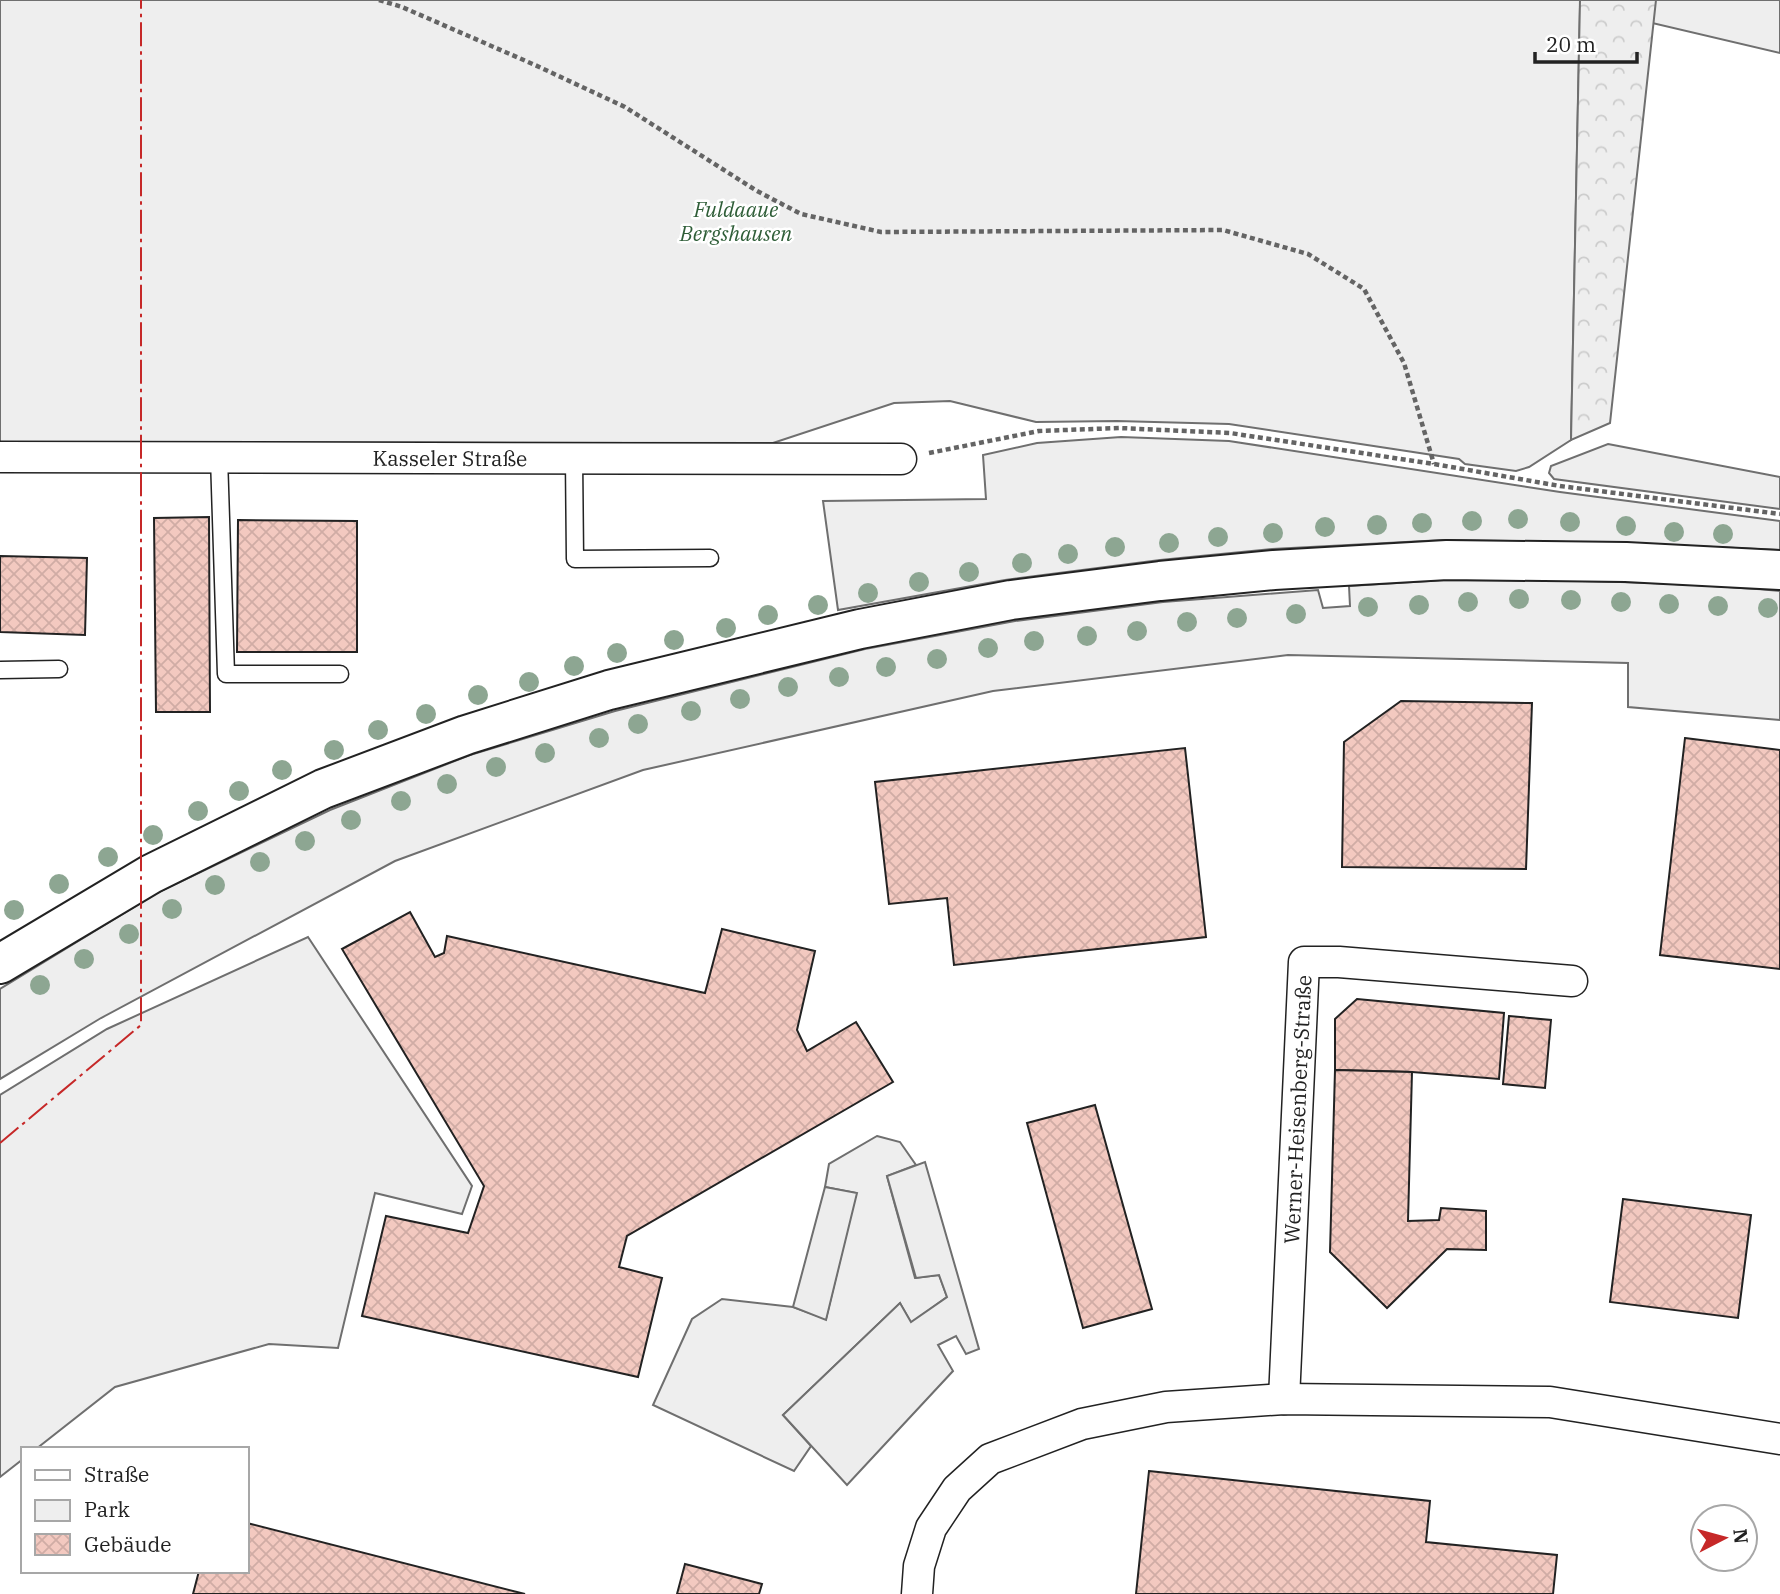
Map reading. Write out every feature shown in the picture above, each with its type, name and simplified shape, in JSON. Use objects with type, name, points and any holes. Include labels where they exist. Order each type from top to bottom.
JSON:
[{"type":"main road","points":[[0,964],[151,874],[323,789],[466,735],[609,690],[860,629],[1011,600],[1274,570],[1447,560],[1626,562],[1780,570]]},
{"type":"street","name":"Kasseler Straße","points":[[0,457],[901,459]]},
{"type":"street","name":"Werner-Heisenberg-Straße","points":[[1284,1399],[1304,962],[1353,963],[1572,981]]},
{"type":"street","points":[[917,1594],[919,1566],[931,1528],[957,1489],[990,1459],[1082,1424],[1166,1407],[1284,1399],[1550,1402],[1780,1439]]},
{"type":"lane","points":[[219,457],[226,674],[340,674]]},
{"type":"lane","points":[[574,458],[575,559],[710,558]]},
{"type":"lane","points":[[0,670],[59,669]]},
{"type":"path","points":[[379,0],[402,7],[625,107],[757,191],[801,214],[881,232],[1223,230],[1308,254],[1364,289],[1404,363],[1434,464]]},
{"type":"path","points":[[901,459],[1039,431],[1119,428],[1230,433],[1560,486],[1780,514]]},
{"type":"green space","name":"Fuldaaue Bergshausen","points":[[0,0],[1780,0],[1780,53],[1580,6],[1571,440],[1529,467],[1516,471],[1465,464],[1459,459],[1229,424],[1036,422],[950,401],[894,403],[773,443],[0,442]]},
{"type":"green space","points":[[1580,0],[1656,0],[1610,423],[1571,440]]},
{"type":"green space","points":[[1121,437],[1229,441],[1560,492],[1780,521],[1780,550],[1624,543],[1444,540],[1272,549],[1005,580],[838,610],[823,501],[986,499],[983,455],[1037,443]]},
{"type":"green space","points":[[1608,444],[1780,477],[1780,509],[1554,479],[1549,473],[1551,466]]},
{"type":"green space","points":[[1445,580],[1655,583],[1780,591],[1780,720],[1628,707],[1628,663],[1288,655],[993,691],[643,770],[395,861],[101,1018],[0,1079],[0,989],[157,893],[330,810],[470,755],[615,711],[865,649],[1015,621],[1163,602],[1318,590],[1323,608],[1350,606],[1349,586]]},
{"type":"green space","points":[[308,937],[472,1186],[462,1214],[375,1193],[338,1348],[269,1344],[115,1387],[39,1447],[21,1447],[21,1461],[0,1477],[0,1095],[107,1029]]},
{"type":"green space","points":[[877,1136],[900,1142],[916,1165],[887,1176],[915,1278],[939,1275],[947,1297],[911,1323],[900,1303],[783,1415],[811,1446],[794,1471],[653,1405],[692,1319],[722,1299],[793,1307],[826,1319],[856,1193],[825,1187],[829,1164]]},
{"type":"shaded area","points":[[925,1162],[979,1349],[966,1354],[956,1336],[938,1345],[953,1371],[847,1485],[783,1415],[900,1303],[911,1322],[947,1297],[939,1275],[916,1278],[887,1176]]},
{"type":"shaded area","points":[[825,1187],[857,1193],[826,1320],[793,1307]]},
{"type":"building","points":[[209,517],[210,712],[156,712],[154,518]]},
{"type":"building","points":[[238,520],[357,521],[357,652],[237,652]]},
{"type":"building","points":[[0,556],[87,558],[85,635],[0,632]]},
{"type":"building","points":[[1401,701],[1532,703],[1526,869],[1342,867],[1344,742]]},
{"type":"building","points":[[1685,738],[1780,750],[1780,969],[1660,955]]},
{"type":"building","points":[[1185,748],[1206,937],[954,965],[947,898],[889,904],[875,782]]},
{"type":"building","points":[[410,912],[435,957],[444,953],[447,936],[705,993],[722,929],[815,951],[797,1030],[807,1051],[856,1022],[893,1082],[627,1236],[619,1267],[662,1278],[638,1377],[362,1316],[386,1216],[468,1233],[484,1186],[342,949]]},
{"type":"building","points":[[1357,999],[1504,1013],[1499,1079],[1412,1072],[1335,1070],[1335,1019]]},
{"type":"building","points":[[1509,1016],[1551,1020],[1545,1088],[1503,1084]]},
{"type":"building","points":[[1335,1070],[1412,1072],[1408,1221],[1439,1220],[1441,1208],[1486,1211],[1486,1250],[1447,1249],[1387,1308],[1330,1252]]},
{"type":"building","points":[[1095,1105],[1152,1309],[1083,1328],[1027,1123]]},
{"type":"building","points":[[1623,1199],[1751,1215],[1738,1318],[1610,1302]]},
{"type":"building","points":[[1149,1471],[1430,1501],[1426,1542],[1557,1555],[1553,1594],[1136,1594]]},
{"type":"building","points":[[248,1523],[525,1594],[193,1594],[198,1573],[248,1573]]},
{"type":"building","points":[[685,1564],[762,1584],[759,1594],[677,1594]]},
{"type":"power","points":[[0,1143],[141,1025],[141,0]]}]
